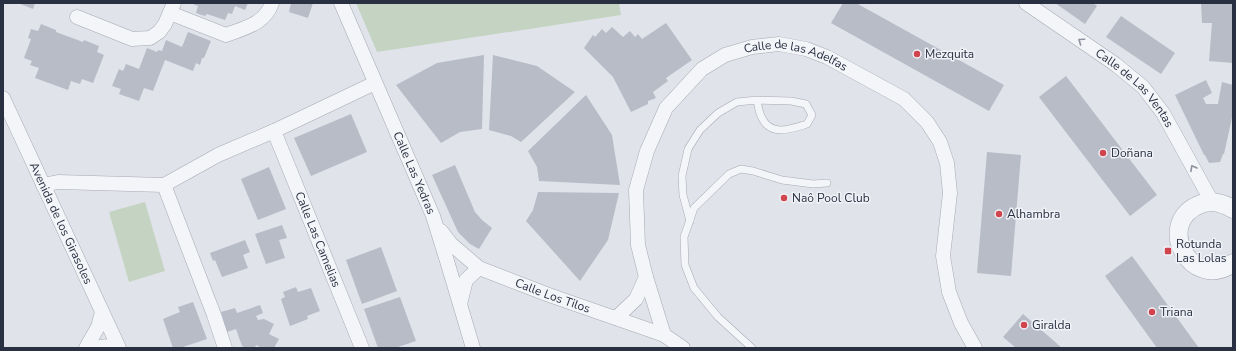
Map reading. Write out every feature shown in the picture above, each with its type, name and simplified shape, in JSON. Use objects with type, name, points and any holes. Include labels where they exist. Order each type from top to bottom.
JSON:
[{"type":"street","points":[[77,17],[132,39],[150,38],[159,32],[165,24],[172,8],[226,35],[254,24],[269,12],[272,3]]},
{"type":"street","name":"Calle Las Yedras","points":[[341,3],[435,225],[473,348]]},
{"type":"street","name":"Calle de Las Ventas","points":[[1026,3],[1114,64],[1143,87],[1226,202]]},
{"type":"street","name":"Calle de las Adelfas","points":[[664,335],[638,245],[636,190],[647,151],[666,108],[702,69],[725,55],[752,47],[779,44],[806,49],[827,57],[904,98],[927,122],[940,142],[947,163],[950,192],[943,256],[950,292],[960,323],[975,348]]},
{"type":"street","points":[[43,185],[58,182],[164,185],[218,155],[274,131],[375,83]]},
{"type":"street","name":"Avenida de los Girasoles","points":[[3,98],[119,348]]},
{"type":"street","name":"Calle Las Camelias","points":[[274,131],[362,348]]},
{"type":"street","points":[[164,185],[225,348]]},
{"type":"street","points":[[1226,202],[1203,203],[1195,206],[1183,219],[1179,227],[1178,236],[1182,253],[1195,265],[1203,269],[1211,270],[1231,269]]},
{"type":"street","name":"Calle Los Tilos","points":[[435,225],[452,244],[479,268],[550,296],[664,335],[683,348]]},
{"type":"street","points":[[460,304],[466,280],[479,268]]},
{"type":"street","points":[[616,318],[636,300],[646,277]]},
{"type":"street","points":[[86,348],[98,327],[102,312]]},
{"type":"street","points":[[97,348],[100,346],[110,346],[119,348]]},
{"type":"lane","points":[[690,221],[682,195],[682,176],[688,149],[700,130],[718,114],[737,102],[757,100],[791,101],[806,104],[812,115],[807,124],[778,131],[767,126],[761,118],[757,100]]},
{"type":"lane","points":[[752,348],[718,317],[694,288],[685,265],[684,237],[694,208],[729,174],[741,169],[782,180],[813,184],[827,183]]},
{"type":"green space","points":[[356,3],[619,3],[621,15],[377,52]]},
{"type":"green space","points":[[145,202],[165,271],[129,282],[109,212]]},
{"type":"building","points":[[18,3],[35,3],[33,9]]},
{"type":"building","points":[[190,3],[248,3],[245,10],[235,6],[232,14],[228,13],[225,20],[207,14],[205,16],[196,13],[198,6]]},
{"type":"building","points":[[291,3],[313,3],[308,18],[289,12]]},
{"type":"building","name":"Mezquita","points":[[843,3],[856,3],[1004,85],[989,111],[831,23]]},
{"type":"building","points":[[1055,3],[1093,3],[1097,6],[1085,24]]},
{"type":"building","points":[[1201,3],[1233,3],[1233,63],[1209,61],[1212,23],[1202,23]]},
{"type":"building","points":[[1121,16],[1175,53],[1161,74],[1106,37]]},
{"type":"building","points":[[666,23],[692,60],[666,78],[668,81],[653,92],[656,98],[648,101],[648,104],[631,112],[613,77],[584,48],[593,35],[595,37],[602,29],[606,33],[612,27],[623,37],[630,31],[635,37],[638,34],[642,39]]},
{"type":"building","points":[[41,24],[56,30],[56,32],[99,46],[97,52],[104,55],[93,83],[82,79],[80,84],[71,81],[68,90],[35,78],[39,68],[30,65],[32,61],[24,58],[31,39],[28,38],[31,29],[38,31]]},
{"type":"building","points":[[188,32],[211,41],[200,65],[196,63],[193,71],[165,60],[153,91],[144,88],[139,101],[119,94],[121,89],[112,86],[119,69],[123,71],[126,64],[139,69],[147,48],[157,52],[158,50],[162,51],[166,40],[182,47]]},
{"type":"building","points":[[484,55],[482,129],[460,132],[441,143],[396,85],[437,63]]},
{"type":"building","points":[[493,55],[537,66],[575,92],[521,142],[511,136],[489,130]]},
{"type":"building","name":"Doñana","points":[[1066,76],[1157,195],[1130,216],[1039,97]]},
{"type":"building","points":[[1206,80],[1212,93],[1203,98],[1206,104],[1218,104],[1222,82],[1233,85],[1233,113],[1224,154],[1220,162],[1209,163],[1175,95]]},
{"type":"building","points":[[586,95],[612,135],[620,185],[539,181],[537,167],[528,151]]},
{"type":"building","points":[[351,114],[367,152],[311,176],[294,138]]},
{"type":"building","name":"Alhambra","points":[[987,152],[1021,155],[1011,276],[977,273]]},
{"type":"building","points":[[455,165],[475,212],[492,228],[479,249],[470,244],[458,232],[432,175]]},
{"type":"building","points":[[269,167],[286,209],[258,220],[241,179]]},
{"type":"building","points":[[538,192],[619,193],[608,240],[580,281],[526,221],[533,210]]},
{"type":"building","points":[[282,225],[287,238],[279,240],[285,258],[266,264],[255,234]]},
{"type":"building","points":[[245,240],[250,252],[243,255],[248,268],[222,277],[215,260],[213,261],[210,253]]},
{"type":"building","points":[[381,247],[397,291],[362,304],[346,260]]},
{"type":"building","name":"Triana","points":[[1132,256],[1199,348],[1157,348],[1105,276]]},
{"type":"building","points":[[296,287],[298,292],[311,288],[320,311],[307,316],[308,319],[290,326],[281,299],[285,297],[283,292]]},
{"type":"building","points":[[400,297],[416,341],[395,348],[378,348],[364,309]]},
{"type":"building","points":[[193,302],[207,339],[180,348],[173,348],[163,319],[180,312],[178,307]]},
{"type":"building","points":[[260,305],[263,313],[256,316],[258,320],[264,319],[274,324],[269,334],[279,339],[274,348],[262,348],[256,345],[255,348],[246,348],[242,346],[236,329],[227,332],[221,312],[235,308],[237,313]]},
{"type":"building","name":"Giralda","points":[[1023,314],[1062,348],[1016,348],[1003,337]]},
{"type":"place","name":"Mezquita","points":[[917,54]]},
{"type":"place","name":"Doñana","points":[[1103,153]]},
{"type":"place","name":"Naô Pool Club","points":[[784,198]]},
{"type":"place","name":"Alhambra","points":[[999,214]]},
{"type":"place","name":"Rotunda Las Lolas","points":[[1168,251]]},
{"type":"place","name":"Triana","points":[[1152,312]]},
{"type":"place","name":"Giralda","points":[[1024,325]]}]
